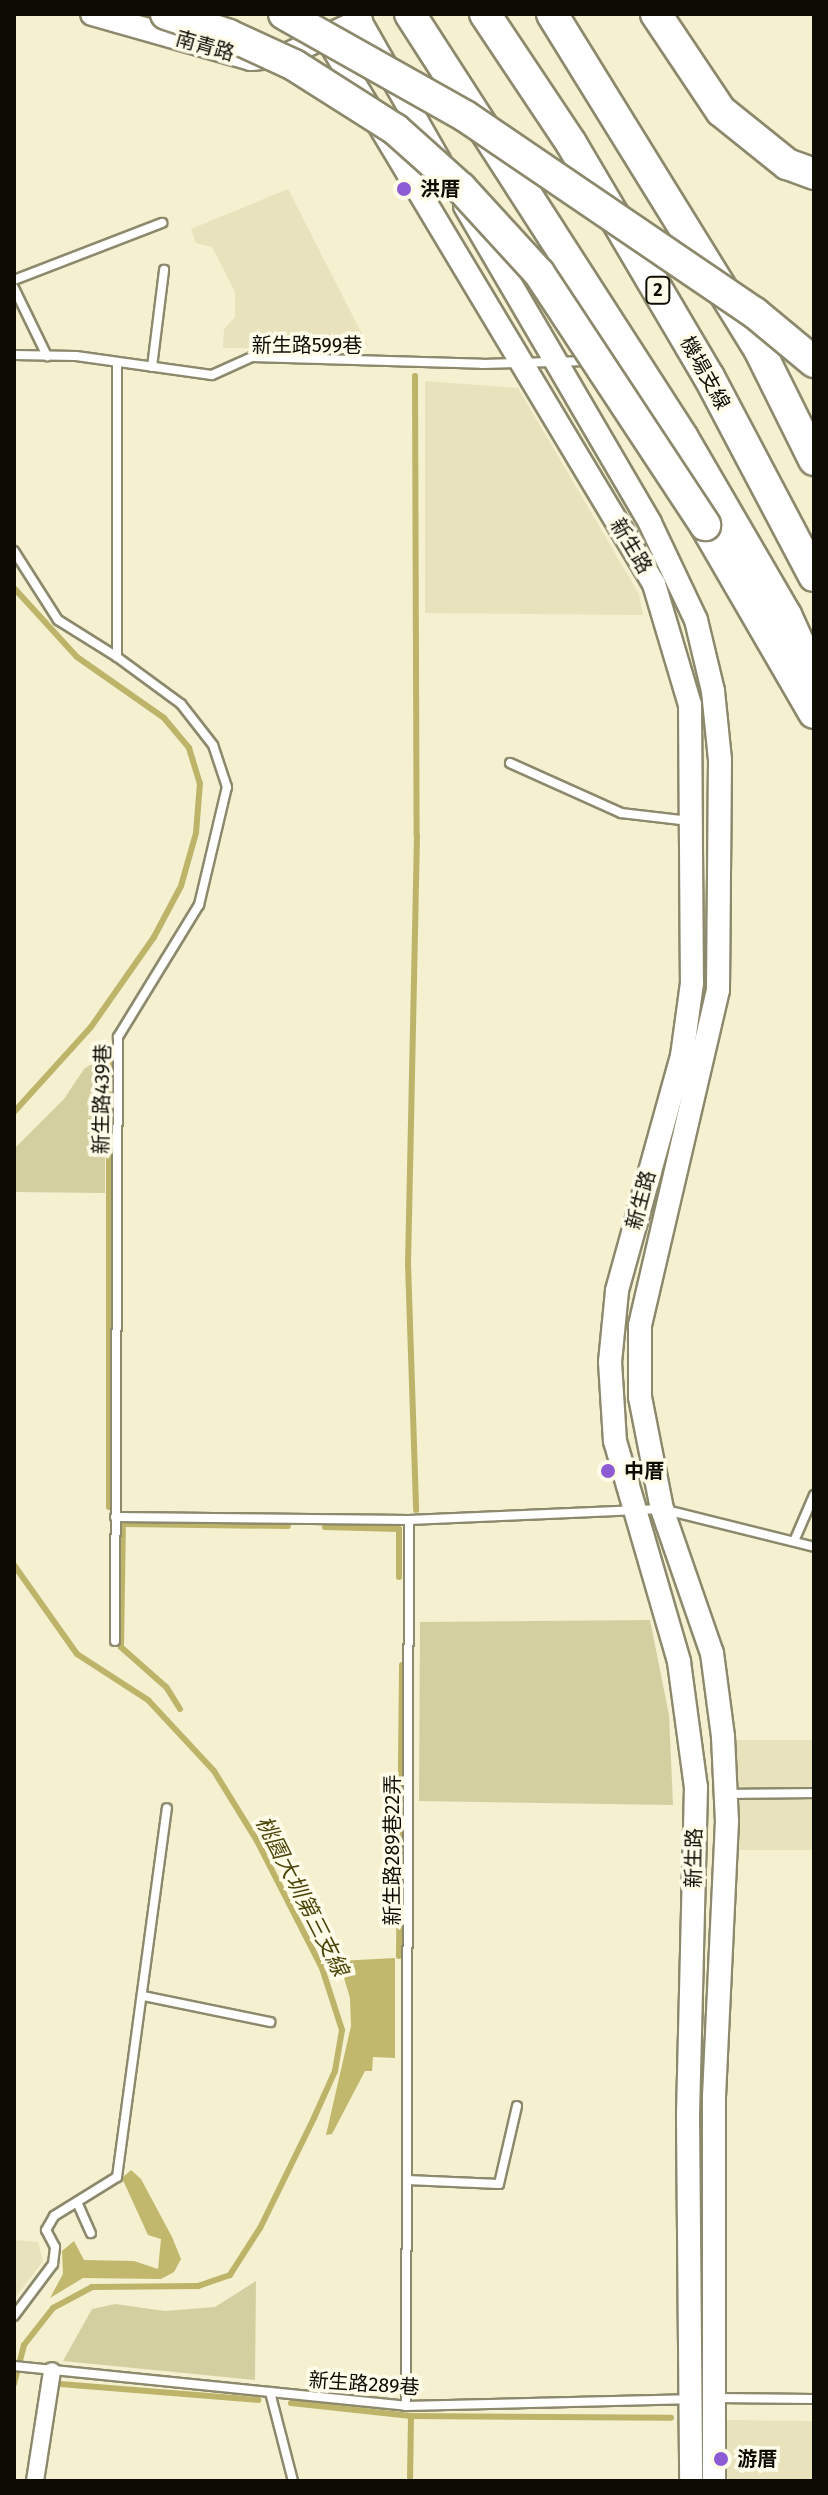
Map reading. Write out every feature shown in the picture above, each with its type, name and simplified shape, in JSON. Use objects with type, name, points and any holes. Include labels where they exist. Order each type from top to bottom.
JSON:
[{"type":"highway","points":[[166,14],[229,35],[294,65],[395,129],[461,188],[539,273],[705,525],[814,713]]},
{"type":"highway","points":[[284,14],[465,116],[732,297],[814,362]]},
{"type":"highway","points":[[410,14],[683,438],[786,615],[814,677]]},
{"type":"highway","name":"機場支線","points":[[485,14],[571,143],[709,377],[814,576]]},
{"type":"highway","points":[[552,14],[759,349],[814,460]]},
{"type":"highway","points":[[656,14],[721,111],[787,164],[814,174]]},
{"type":"main road","name":"南青路","points":[[92,14],[251,59],[284,56],[327,37],[358,17]]},
{"type":"main road","name":"新生路","points":[[307,14],[327,37],[654,584],[690,705],[692,983],[682,1056],[617,1291],[610,1362],[615,1441],[633,1514],[679,1662],[696,1787],[688,2117],[703,2398],[714,2481]]},
{"type":"main road","name":"新生路","points":[[358,17],[650,523],[696,620],[713,691],[720,760],[718,990],[640,1326],[640,1397],[662,1509],[712,1653],[725,1794],[703,2398],[691,2481]]},
{"type":"street","points":[[35,2481],[52,2371]]},
{"type":"lane","points":[[14,280],[162,223]]},
{"type":"lane","points":[[152,367],[164,270]]},
{"type":"lane","points":[[14,288],[47,356]]},
{"type":"lane","name":"新生路599巷","points":[[14,355],[117,362],[212,375],[252,357],[482,364],[518,359],[587,361]]},
{"type":"lane","points":[[117,362],[117,657]]},
{"type":"lane","name":"新生路439巷","points":[[14,551],[58,620],[117,657],[181,704],[213,745],[227,787],[199,905],[118,1037],[115,1641]]},
{"type":"lane","points":[[510,763],[621,813],[691,821]]},
{"type":"lane","points":[[795,1539],[814,1495]]},
{"type":"lane","points":[[115,1517],[409,1520],[633,1514],[662,1509],[770,1540],[795,1539],[814,1547]]},
{"type":"lane","name":"新生路289巷22弄","points":[[406,2406],[409,1520]]},
{"type":"lane","points":[[725,1794],[814,1793]]},
{"type":"lane","points":[[14,2316],[53,2264],[55,2247],[46,2230],[54,2216],[117,2177],[167,1808]]},
{"type":"lane","points":[[143,1996],[270,2022]]},
{"type":"lane","points":[[407,2180],[499,2184],[517,2106]]},
{"type":"lane","points":[[77,2202],[91,2233]]},
{"type":"lane","name":"新生路289巷","points":[[14,2366],[406,2406],[703,2398],[814,2399]]},
{"type":"lane","points":[[270,2392],[293,2481]]},
{"type":"shaded area","points":[[288,189],[369,348],[223,348],[224,329],[235,317],[235,292],[212,247],[196,243],[191,229]]},
{"type":"shaded area","points":[[425,381],[518,388],[639,594],[643,615],[425,613]]},
{"type":"shaded area","points":[[105,1055],[105,1193],[14,1192],[14,1149],[64,1099],[84,1069]]},
{"type":"shaded area","points":[[650,1620],[669,1715],[673,1805],[419,1801],[420,1622]]},
{"type":"shaded area","points":[[729,1740],[814,1740],[814,1850],[732,1850]]},
{"type":"shaded area","points":[[395,1958],[395,2058],[373,2057],[372,2071],[365,2071],[332,2134],[326,2135],[351,2026],[350,1998],[339,1961]]},
{"type":"shaded area","points":[[131,2170],[141,2179],[172,2237],[181,2259],[174,2272],[161,2279],[83,2278],[50,2298],[63,2274],[62,2251],[74,2241],[84,2260],[134,2261],[158,2269],[161,2239],[148,2235],[122,2178]]},
{"type":"shaded area","points":[[14,2240],[38,2242],[43,2261],[14,2299]]},
{"type":"shaded area","points":[[256,2281],[255,2380],[63,2361],[92,2309],[115,2304],[165,2311],[215,2307]]},
{"type":"shaded area","points":[[724,2420],[814,2421],[814,2481],[724,2481]]},
{"type":"waterway","points":[[415,376],[417,836],[408,1264],[416,1510]]},
{"type":"waterway","name":"桃園大圳第三支線","points":[[14,588],[77,657],[164,718],[189,748],[200,783],[196,833],[181,886],[154,937],[91,1027],[14,1112]]},
{"type":"waterway","points":[[109,1054],[109,1507]]},
{"type":"waterway","points":[[180,1709],[166,1687],[121,1647],[123,1524],[288,1526]]},
{"type":"waterway","points":[[325,1527],[399,1529],[399,1577]]},
{"type":"waterway","name":"桃園大圳第三支線","points":[[14,1565],[77,1654],[148,1700],[214,1771],[257,1841],[322,1968],[342,2030],[335,2071],[314,2118],[260,2228],[230,2275],[198,2286],[92,2287],[53,2308],[24,2345],[14,2384]]},
{"type":"waterway","points":[[399,1956],[402,1665]]},
{"type":"waterway","points":[[60,2384],[258,2400]]},
{"type":"waterway","points":[[291,2403],[411,2416]]},
{"type":"waterway","points":[[410,2481],[411,2416],[671,2418]]},
{"type":"place","name":"洪厝","points":[[404,189]]},
{"type":"place","name":"中厝","points":[[608,1471]]},
{"type":"place","name":"游厝","points":[[721,2459]]}]
